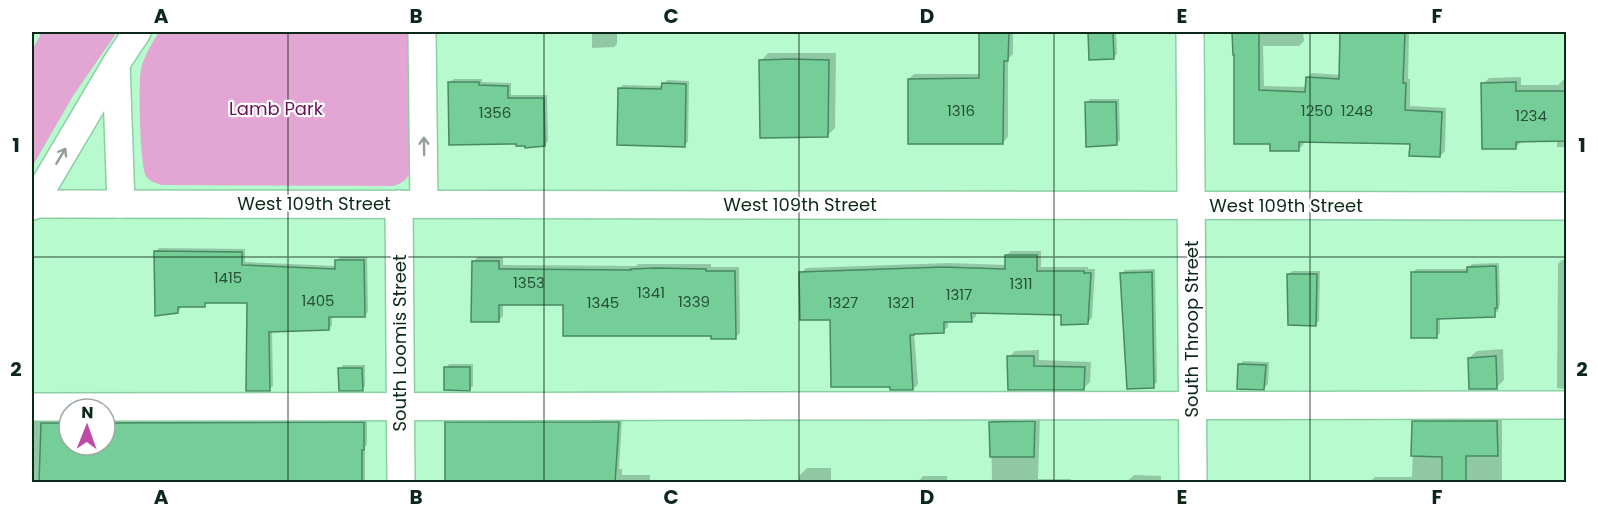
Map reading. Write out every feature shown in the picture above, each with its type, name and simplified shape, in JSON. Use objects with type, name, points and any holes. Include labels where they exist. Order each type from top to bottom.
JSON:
[{"type":"street","points":[[32,205],[137,32]]},
{"type":"street","name":"South Loomis Street","points":[[401,483],[401,406],[422,32]]},
{"type":"street","name":"South Throop Street","points":[[1190,32],[1193,483]]},
{"type":"street","points":[[116,64],[121,204]]},
{"type":"street","name":"West 109th Street","points":[[32,205],[1566,206]]},
{"type":"street","points":[[32,407],[1566,405]]},
{"type":"green space","points":[[42,32],[117,32],[73,96],[32,167],[32,50]]},
{"type":"green space","name":"Lamb Park","points":[[159,32],[411,32],[412,164],[408,175],[405,180],[394,186],[162,185],[151,181],[146,176],[142,157],[140,77],[144,59]]},
{"type":"building","points":[[979,32],[1009,32],[1008,61],[1004,61],[1003,144],[908,144],[908,79],[979,78]]},
{"type":"building","points":[[1088,32],[1113,32],[1114,59],[1089,60]]},
{"type":"building","points":[[1232,32],[1259,32],[1259,90],[1305,92],[1306,77],[1339,79],[1340,32],[1405,32],[1403,83],[1406,83],[1405,110],[1442,112],[1440,157],[1409,156],[1410,144],[1299,142],[1299,151],[1270,151],[1270,144],[1234,144]]},
{"type":"building","points":[[759,60],[829,60],[828,137],[760,138]]},
{"type":"building","points":[[448,82],[479,82],[479,85],[508,86],[508,98],[544,98],[545,146],[525,148],[525,146],[516,146],[516,144],[449,145]]},
{"type":"building","points":[[1516,82],[1516,91],[1566,91],[1566,141],[1516,142],[1516,149],[1482,149],[1481,83]]},
{"type":"building","points":[[662,83],[686,84],[685,147],[617,145],[618,88],[661,89]]},
{"type":"building","points":[[1085,102],[1116,102],[1117,145],[1086,147]]},
{"type":"building","points":[[154,251],[242,252],[242,265],[335,269],[335,260],[364,260],[365,317],[329,317],[329,330],[269,332],[270,391],[246,391],[247,303],[205,303],[205,307],[178,307],[178,313],[155,316]]},
{"type":"building","points":[[1005,255],[1037,255],[1037,271],[1091,273],[1088,324],[1061,325],[1061,315],[971,313],[972,322],[944,322],[944,333],[910,335],[913,390],[890,390],[890,387],[831,387],[830,320],[800,320],[799,272],[943,267],[1005,269]]},
{"type":"building","points":[[472,261],[499,261],[499,269],[631,270],[656,268],[735,271],[736,339],[711,339],[711,336],[563,336],[563,305],[499,305],[499,322],[471,322]]},
{"type":"building","points":[[1496,266],[1497,308],[1495,308],[1495,317],[1437,319],[1437,338],[1411,338],[1411,272],[1467,272],[1467,267]]},
{"type":"building","points":[[1152,272],[1154,388],[1127,389],[1120,273]]},
{"type":"building","points":[[1287,274],[1317,274],[1316,326],[1288,325]]},
{"type":"building","points":[[1007,356],[1034,356],[1034,366],[1085,367],[1084,390],[1008,390]]},
{"type":"building","points":[[1496,356],[1497,389],[1469,389],[1468,358]]},
{"type":"building","points":[[1238,364],[1266,365],[1264,390],[1237,389]]},
{"type":"building","points":[[444,367],[470,367],[470,391],[444,390]]},
{"type":"building","points":[[338,368],[362,368],[363,391],[339,391]]},
{"type":"building","points":[[1035,421],[1034,457],[990,457],[989,422]]},
{"type":"building","points":[[1412,421],[1497,421],[1498,456],[1466,456],[1466,483],[1442,483],[1442,457],[1411,456]]},
{"type":"building","points":[[364,422],[362,483],[39,483],[41,423],[57,423],[57,457],[117,457],[117,423]]},
{"type":"building","points":[[445,422],[619,422],[615,483],[445,483]]}]
